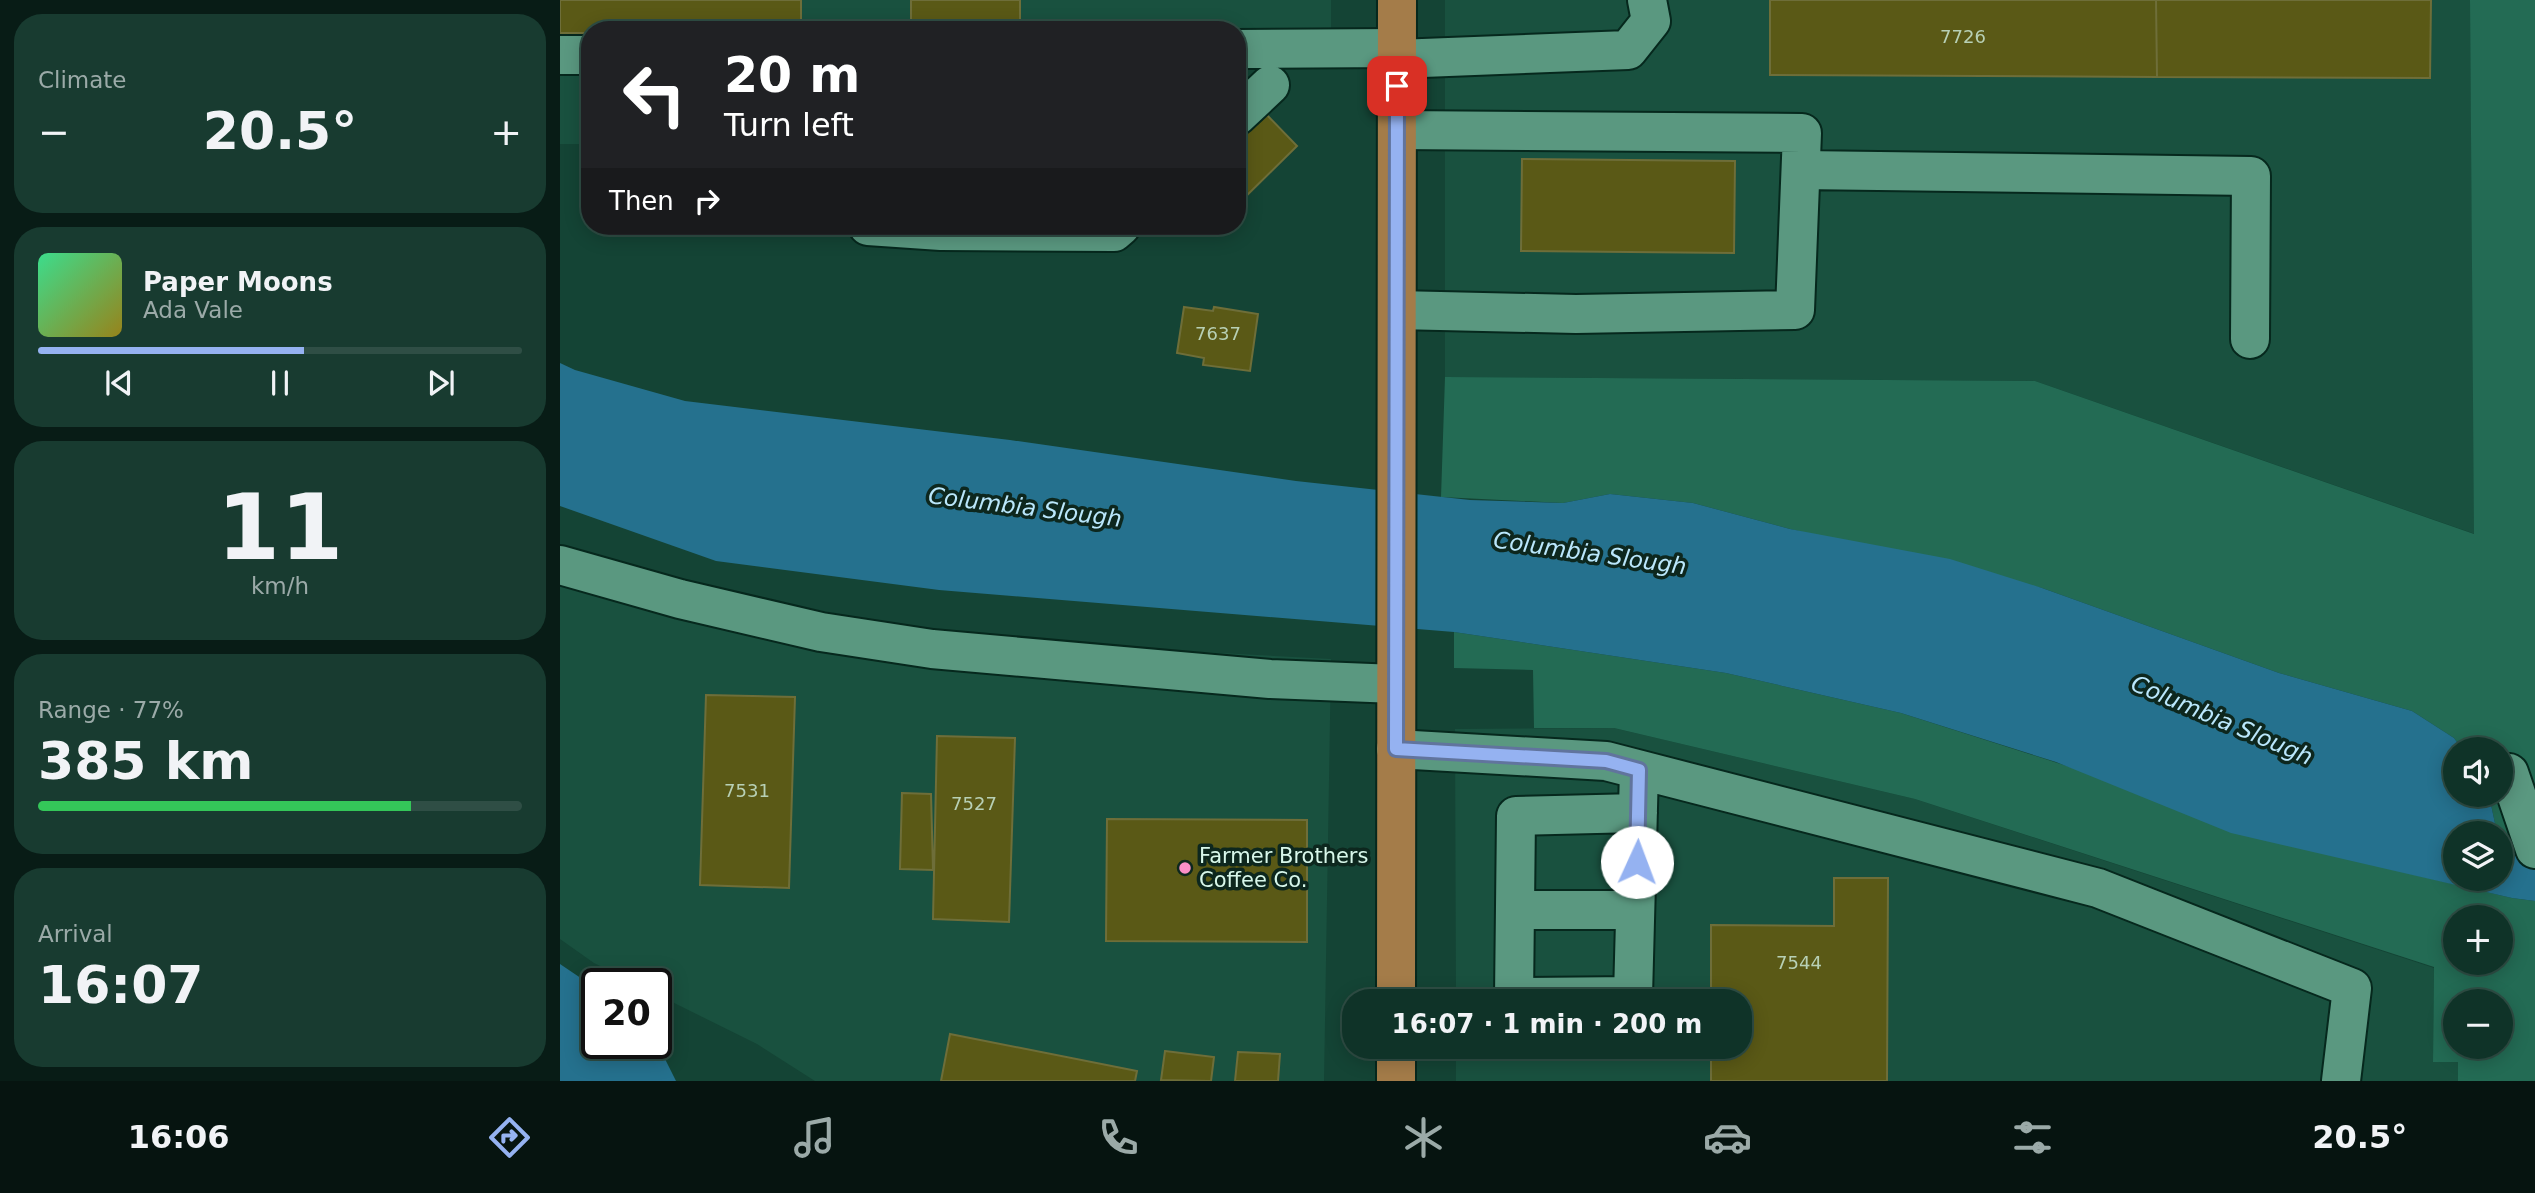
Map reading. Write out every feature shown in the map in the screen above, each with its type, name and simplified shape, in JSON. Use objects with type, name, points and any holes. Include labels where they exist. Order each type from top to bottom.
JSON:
[{"type":"main road","points":[[1396,989],[1397,0]]},
{"type":"main road","points":[[1396,1059],[1396,1081]]},
{"type":"lane","points":[[1246,49],[1397,54],[1628,50],[1651,21],[1647,0]]},
{"type":"lane","points":[[560,55],[581,55]]},
{"type":"lane","points":[[1246,108],[1270,85]]},
{"type":"lane","points":[[1397,130],[1802,132],[1795,310],[1576,314],[1397,310]]},
{"type":"lane","points":[[1801,170],[2251,176],[2250,339]]},
{"type":"lane","points":[[560,565],[680,599],[821,632],[932,649],[1270,679],[1396,672]]},
{"type":"lane","points":[[1396,749],[1606,761],[2098,888],[2352,988],[2341,1081]]},
{"type":"lane","points":[[1638,813],[1516,816],[1514,997],[1633,996],[1635,910],[1638,813],[1639,770]]},
{"type":"lane","points":[[2513,785],[2535,849]]},
{"type":"lane","points":[[1516,910],[1635,910]]},
{"type":"shaded area","points":[[560,0],[1331,0],[1331,66],[1246,33],[1246,21],[581,21],[581,144],[560,144]]},
{"type":"shaded area","points":[[1445,0],[2470,0],[2475,534],[2035,381],[1445,377]]},
{"type":"shaded area","points":[[2470,0],[2535,0],[2535,842],[2513,850],[2513,821],[2494,821],[2492,807],[2513,807],[2513,737],[2452,737],[2412,711],[2279,673],[2042,588],[1790,529],[1693,503],[1610,494],[1563,503],[1441,497],[1445,377],[2035,381],[2474,534]]},
{"type":"shaded area","points":[[560,546],[717,590],[920,630],[1144,649],[1331,659],[1324,1081],[815,1081],[757,1044],[672,1002],[672,968],[604,968],[560,939]]},
{"type":"shaded area","points":[[1454,632],[1726,673],[1901,713],[2386,868],[2443,882],[2443,891],[2483,891],[2535,901],[2535,1081],[2458,1081],[2458,1062],[2433,1062],[2434,967],[1915,799],[1614,728],[1534,728],[1533,670],[1454,668]]},
{"type":"shaded area","points":[[1614,728],[1915,799],[2434,968],[2433,1062],[2458,1062],[2458,1081],[1456,1081],[1456,1059],[1752,1059],[1752,989],[1456,989],[1455,729]]},
{"type":"water","name":"Columbia Slough","points":[[560,363],[575,370],[685,401],[1010,440],[1296,481],[1470,500],[1563,503],[1610,494],[1693,503],[1790,529],[1950,559],[2042,588],[2279,673],[2412,711],[2452,737],[2443,737],[2443,807],[2492,807],[2494,821],[2443,821],[2443,882],[2231,833],[2056,762],[1901,713],[1726,673],[1454,632],[939,590],[716,561],[560,506]]},
{"type":"water","points":[[2535,842],[2535,901],[2482,891],[2513,891],[2513,850]]},
{"type":"water","points":[[560,964],[581,978],[581,1059],[665,1059],[676,1081],[560,1081]]},
{"type":"building","points":[[560,0],[801,0],[801,21],[581,21],[581,33],[560,33]]},
{"type":"building","points":[[911,0],[1020,0],[1020,21],[911,21]]},
{"type":"building","points":[[1770,0],[2156,0],[2157,77],[1770,75]]},
{"type":"building","points":[[2156,0],[2431,0],[2430,78],[2157,77]]},
{"type":"building","points":[[1265,113],[1297,146],[1246,196],[1246,133]]},
{"type":"building","points":[[1522,159],[1735,161],[1734,253],[1521,251]]},
{"type":"building","points":[[1184,307],[1213,311],[1214,307],[1258,314],[1250,371],[1203,365],[1204,358],[1177,353]]},
{"type":"building","points":[[706,695],[795,697],[789,888],[700,885]]},
{"type":"building","points":[[937,736],[1015,738],[1009,922],[933,919]]},
{"type":"building","points":[[902,793],[931,794],[933,870],[900,869]]},
{"type":"building","points":[[1107,819],[1307,820],[1307,942],[1106,941]]},
{"type":"building","points":[[1834,878],[1888,878],[1887,1081],[1711,1081],[1711,1059],[1752,1059],[1752,989],[1711,989],[1711,925],[1834,926]]},
{"type":"building","points":[[950,1034],[1137,1071],[1135,1081],[941,1081]]},
{"type":"building","points":[[1165,1051],[1214,1057],[1211,1081],[1161,1080]]},
{"type":"building","points":[[1238,1052],[1280,1054],[1278,1081],[1235,1081]]},
{"type":"place","name":"Farmer Brothers Coffee Co.","points":[[1185,868]]},
{"type":"route","points":[[1397,86],[1396,749],[1606,761],[1639,770],[1637,862]]}]
